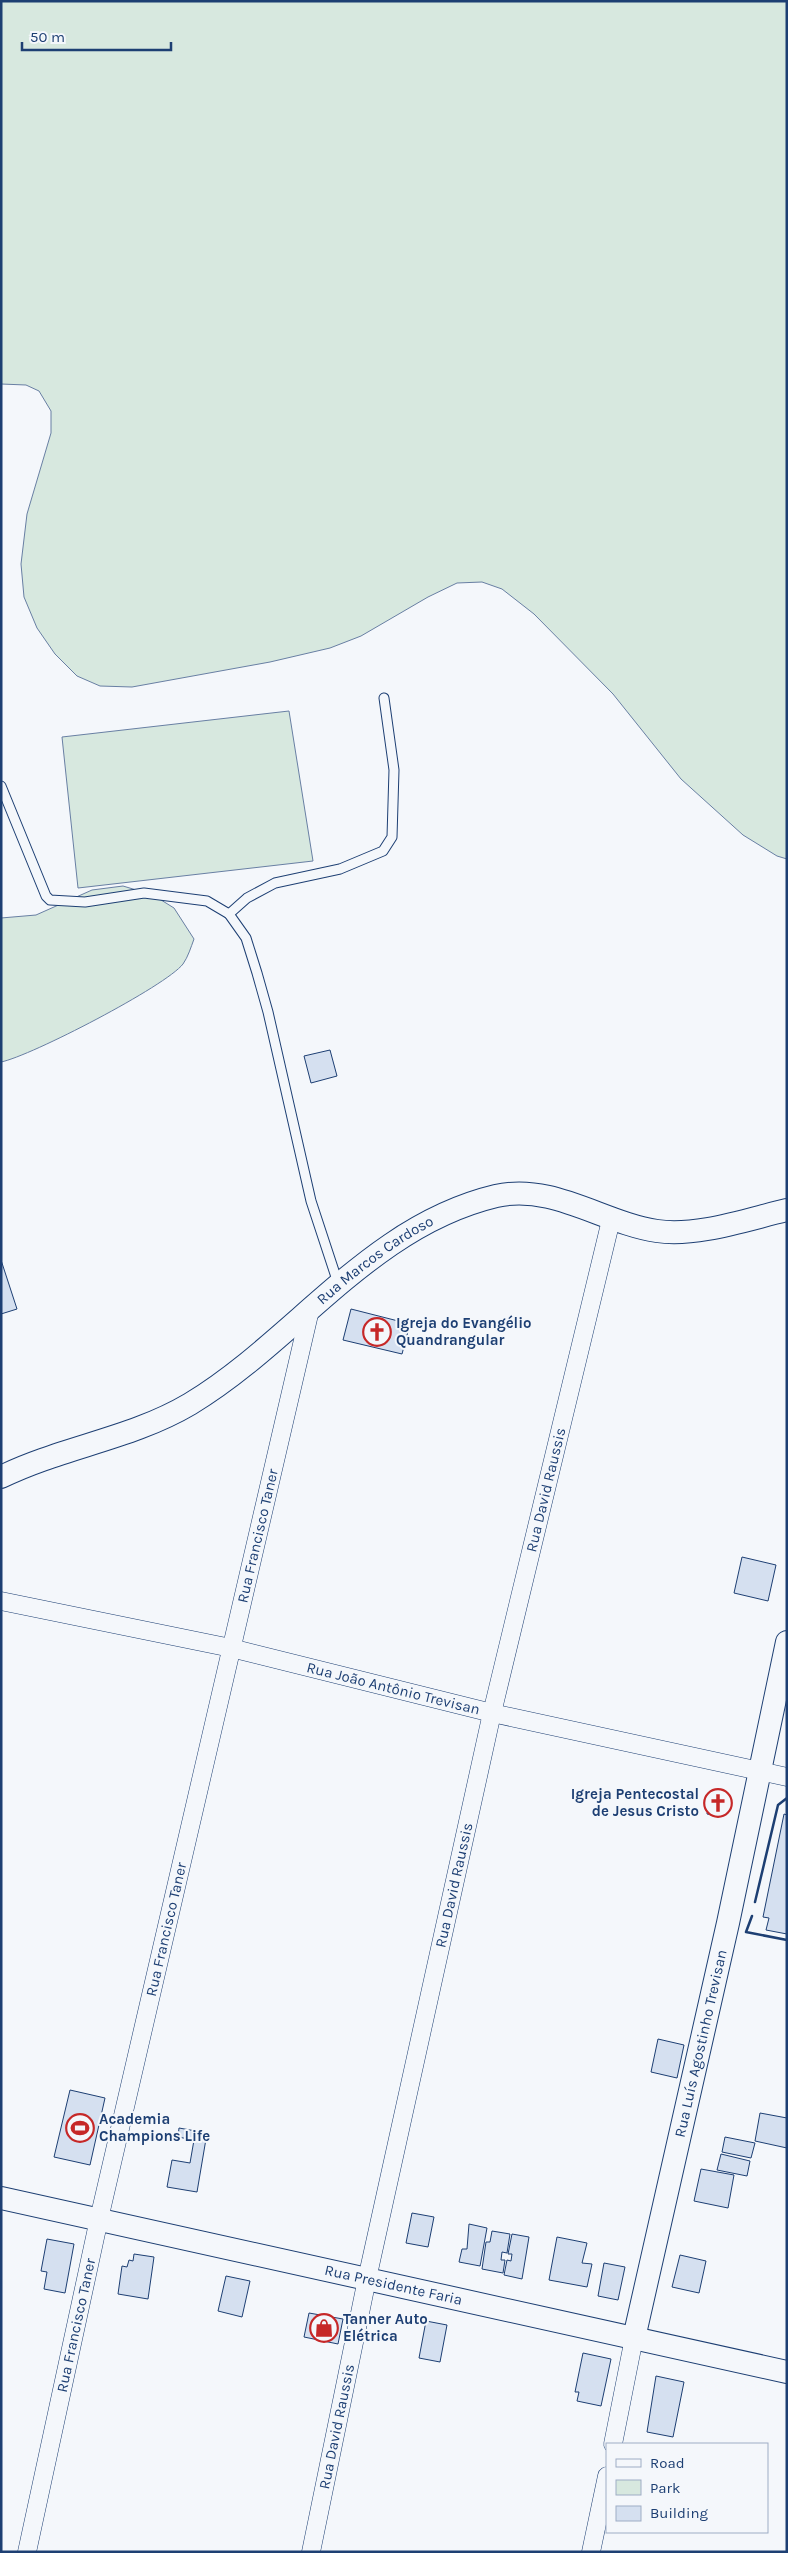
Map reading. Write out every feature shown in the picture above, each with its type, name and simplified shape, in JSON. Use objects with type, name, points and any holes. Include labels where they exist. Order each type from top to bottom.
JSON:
[{"type":"street","name":"Rua Marcos Cardoso","points":[[1,1477],[171,1414],[207,1393],[310,1310],[338,1283],[399,1238],[428,1221],[473,1202],[501,1195],[528,1193],[544,1196],[611,1220],[641,1228],[678,1232],[743,1221],[787,1210]]},
{"type":"street","name":"Rua David Raussis","points":[[311,2552],[367,2279],[492,1713],[611,1220]]},
{"type":"street","name":"Rua Francisco Taner","points":[[27,2552],[99,2219],[310,1310]]},
{"type":"street","name":"Rua João Antônio Trevisan","points":[[1,1601],[231,1648],[492,1713],[787,1777]]},
{"type":"street","name":"Rua Luís Agostinho Trevisan","points":[[613,2443],[634,2338],[717,1970],[787,1642]]},
{"type":"street","name":"Rua Presidente Faria","points":[[1,2198],[787,2372]]},
{"type":"street","points":[[591,2552],[606,2481]]},
{"type":"lane","points":[[228,914],[247,898],[275,882],[340,869],[383,851],[392,837],[394,770],[384,698]]},
{"type":"lane","points":[[1,786],[46,896],[50,900],[84,902],[144,893],[207,901],[228,914],[246,938],[268,1012],[311,1201],[338,1283]]},
{"type":"green space","points":[[1,1],[787,1],[787,859],[777,856],[743,835],[681,779],[613,694],[534,614],[502,589],[482,582],[457,583],[428,597],[361,636],[330,648],[270,662],[132,687],[100,686],[77,676],[55,654],[37,628],[24,597],[21,564],[27,514],[51,433],[51,411],[39,391],[26,385],[1,384]]},
{"type":"green space","points":[[289,711],[313,861],[78,888],[62,737]]},
{"type":"green space","points":[[123,886],[153,895],[174,908],[194,939],[183,964],[152,988],[97,1019],[40,1047],[1,1062],[1,918],[36,915],[92,890]]},
{"type":"building","points":[[330,1050],[337,1076],[311,1083],[304,1056]]},
{"type":"building","points":[[1,1260],[17,1309],[1,1314]]},
{"type":"building","name":"Igreja do Evangélio Quandrangular","points":[[351,1309],[410,1324],[402,1354],[343,1340]]},
{"type":"building","points":[[742,1557],[776,1565],[768,1601],[734,1593]]},
{"type":"building","name":"Igreja Pentecostal de Jesus Cristo","points":[[709,1794],[729,1796],[727,1812],[719,1811],[718,1816],[707,1814]]},
{"type":"building","points":[[784,1814],[787,1815],[787,1934],[766,1930],[769,1918],[763,1917]]},
{"type":"building","points":[[658,2039],[684,2045],[677,2078],[651,2072]]},
{"type":"building","name":"Academia Champions Life","points":[[70,2090],[105,2098],[90,2165],[54,2157]]},
{"type":"building","points":[[760,2113],[787,2118],[787,2148],[755,2141]]},
{"type":"building","points":[[179,2128],[207,2133],[197,2192],[167,2187],[172,2160],[190,2163],[194,2140],[178,2137]]},
{"type":"building","points":[[725,2137],[755,2143],[751,2158],[722,2152]]},
{"type":"building","points":[[721,2154],[750,2161],[747,2176],[717,2170]]},
{"type":"building","points":[[701,2169],[734,2175],[728,2208],[694,2201]]},
{"type":"building","points":[[412,2213],[434,2217],[428,2247],[406,2243]]},
{"type":"building","points":[[469,2224],[487,2228],[480,2266],[459,2262],[462,2249],[467,2249]]},
{"type":"building","points":[[492,2231],[510,2234],[507,2253],[502,2252],[501,2260],[505,2260],[503,2273],[482,2269],[486,2242],[490,2242]]},
{"type":"building","points":[[512,2234],[529,2237],[522,2279],[504,2275],[507,2260],[511,2261],[512,2254],[508,2254]]},
{"type":"building","points":[[557,2237],[587,2243],[582,2263],[592,2264],[587,2287],[549,2280]]},
{"type":"building","points":[[47,2239],[74,2244],[65,2293],[44,2289],[47,2272],[41,2271]]},
{"type":"building","points":[[134,2254],[154,2257],[148,2299],[118,2294],[122,2266],[127,2267],[129,2260],[133,2261]]},
{"type":"building","points":[[680,2255],[706,2261],[699,2293],[672,2287]]},
{"type":"building","points":[[604,2263],[625,2267],[618,2300],[598,2296]]},
{"type":"building","points":[[226,2276],[250,2281],[242,2317],[218,2311]]},
{"type":"building","name":"Tanner Auto Elétrica","points":[[309,2313],[343,2319],[338,2344],[304,2337]]},
{"type":"building","points":[[426,2321],[447,2325],[440,2362],[419,2358]]},
{"type":"building","points":[[583,2353],[611,2359],[601,2406],[577,2401],[579,2392],[575,2392]]},
{"type":"building","points":[[656,2376],[684,2382],[673,2437],[647,2432]]},
{"type":"wall","points":[[755,1902],[778,1805],[787,1798]]},
{"type":"wall","points":[[752,1916],[746,1932],[787,1940]]},
{"type":"place","name":"Igreja do Evangélio Quandrangular","points":[[377,1332]]},
{"type":"place","name":"Igreja Pentecostal de Jesus Cristo","points":[[718,1803]]},
{"type":"place","name":"Academia Champions Life","points":[[80,2128]]},
{"type":"place","name":"Tanner Auto Elétrica","points":[[324,2328]]}]
